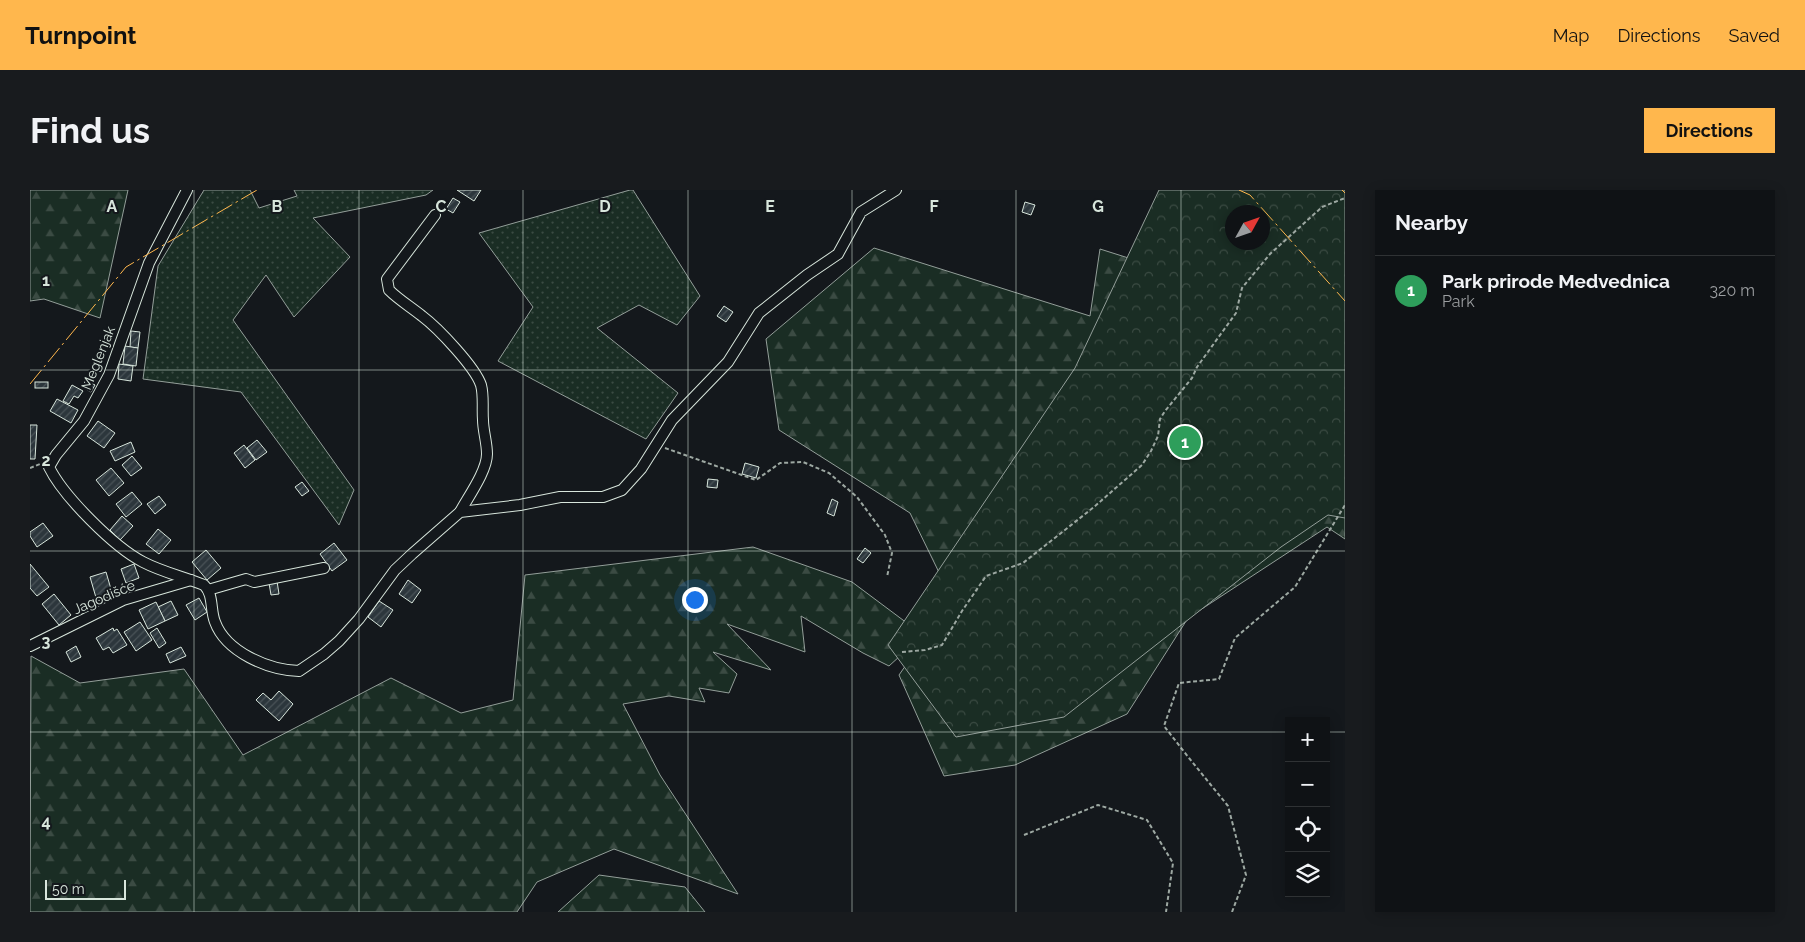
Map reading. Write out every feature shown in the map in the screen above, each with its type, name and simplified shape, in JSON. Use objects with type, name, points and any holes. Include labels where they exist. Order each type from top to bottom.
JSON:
[{"type":"street","name":"Meglenjak","points":[[187,190],[149,263],[109,375],[84,421],[56,455],[49,467],[53,476],[79,506],[104,533],[128,553],[145,563],[191,580]]},
{"type":"street","points":[[460,512],[520,505],[560,497],[603,497],[622,490],[641,469],[672,420],[728,362],[759,313],[807,275],[838,254],[860,212],[896,190]]},
{"type":"street","points":[[191,580],[204,585],[208,590],[215,622],[222,637],[238,652],[274,668],[299,671],[324,654],[338,641],[359,619],[395,570],[460,512],[480,475],[487,455],[482,420],[482,387],[476,374],[442,335],[423,316],[388,290],[387,279],[435,215]]},
{"type":"street","points":[[208,590],[246,579],[254,582],[324,568]]},
{"type":"street","name":"Jagodišće","points":[[30,646],[123,600],[191,580]]},
{"type":"path","points":[[902,652],[925,650],[942,644],[986,576],[1022,563],[1094,507],[1142,465],[1151,452],[1158,436],[1160,419],[1192,378],[1197,367],[1236,313],[1242,288],[1270,254],[1322,207],[1345,198]]},
{"type":"path","points":[[656,445],[756,480],[780,464],[803,462],[829,474],[857,497],[885,535],[892,553],[886,577]]},
{"type":"path","points":[[1232,912],[1246,874],[1228,806],[1164,726],[1179,683],[1219,679],[1235,638],[1295,588],[1345,505]]},
{"type":"path","points":[[1024,834],[1098,805],[1147,820],[1173,863],[1166,912]]},
{"type":"green space","points":[[30,190],[128,190],[100,318],[44,299],[30,301]]},
{"type":"green space","points":[[204,190],[250,190],[259,208],[297,196],[294,190],[433,190],[426,195],[313,218],[350,257],[294,317],[266,275],[233,320],[354,490],[339,525],[241,392],[143,379],[158,266]]},
{"type":"green space","points":[[633,190],[700,296],[677,325],[639,305],[597,328],[678,393],[646,439],[498,361],[533,307],[479,233]]},
{"type":"green space","points":[[1159,190],[1345,190],[1345,518],[1328,515],[1281,547],[1064,717],[956,737],[888,645],[1075,368]]},
{"type":"green space","points":[[1220,190],[1345,190],[1345,539],[1327,527],[1188,618],[1127,714],[1015,765],[944,776],[899,675],[952,599],[910,513],[779,430],[766,339],[874,248],[1090,316],[1100,249],[1179,274]]},
{"type":"green space","points":[[753,547],[852,582],[923,635],[889,666],[863,653],[801,616],[805,652],[727,624],[771,670],[713,652],[737,674],[729,693],[699,688],[705,702],[669,696],[623,704],[660,775],[738,894],[614,849],[537,882],[517,912],[30,912],[31,656],[80,683],[184,669],[243,755],[391,678],[461,713],[513,700],[525,575]]},
{"type":"green space","points":[[599,875],[685,887],[705,912],[558,912]]},
{"type":"building","points":[[457,190],[481,190],[474,201]]},
{"type":"building","points":[[453,198],[460,202],[453,213],[446,209]]},
{"type":"building","points":[[1025,202],[1035,205],[1031,215],[1022,212]]},
{"type":"building","points":[[724,306],[733,312],[726,322],[717,316]]},
{"type":"building","points":[[131,331],[140,332],[138,348],[130,347]]},
{"type":"building","points":[[125,346],[138,348],[136,366],[123,364]]},
{"type":"building","points":[[119,364],[133,366],[131,381],[118,379]]},
{"type":"building","points":[[86,380],[95,385],[91,392],[82,387]]},
{"type":"building","points":[[35,382],[48,382],[48,388],[35,388]]},
{"type":"building","points":[[72,385],[83,391],[78,398],[74,396],[69,404],[63,401]]},
{"type":"building","points":[[57,399],[78,410],[71,423],[50,411]]},
{"type":"building","points":[[98,421],[115,433],[104,448],[87,436]]},
{"type":"building","points":[[30,425],[37,425],[35,459],[30,459]]},
{"type":"building","points":[[257,440],[267,452],[256,460],[247,448]]},
{"type":"building","points":[[131,442],[135,452],[115,461],[110,451]]},
{"type":"building","points":[[244,445],[255,460],[245,468],[234,453]]},
{"type":"building","points":[[132,456],[142,468],[131,476],[122,465]]},
{"type":"building","points":[[745,463],[759,467],[756,478],[742,474]]},
{"type":"building","points":[[111,468],[124,483],[109,496],[96,480]]},
{"type":"building","points":[[708,479],[718,480],[717,488],[707,487]]},
{"type":"building","points":[[302,482],[309,491],[302,496],[295,487]]},
{"type":"building","points":[[132,492],[142,504],[126,517],[116,504]]},
{"type":"building","points":[[159,496],[166,505],[155,514],[147,504]]},
{"type":"building","points":[[832,499],[838,502],[834,516],[827,513]]},
{"type":"building","points":[[122,516],[133,526],[120,540],[110,530]]},
{"type":"building","points":[[43,523],[53,536],[37,547],[30,536],[30,532]]},
{"type":"building","points":[[158,529],[171,540],[159,554],[146,544]]},
{"type":"building","points":[[334,543],[347,560],[332,571],[320,554]]},
{"type":"building","points":[[865,548],[871,553],[863,563],[857,559]]},
{"type":"building","points":[[206,550],[221,568],[207,580],[192,562]]},
{"type":"building","points":[[30,564],[49,587],[37,596],[30,588]]},
{"type":"building","points":[[134,564],[139,578],[126,583],[121,569]]},
{"type":"building","points":[[106,572],[113,596],[97,601],[90,577]]},
{"type":"building","points":[[408,580],[421,590],[412,603],[399,594]]},
{"type":"building","points":[[277,581],[279,594],[271,595],[269,583]]},
{"type":"building","points":[[54,594],[71,615],[59,625],[42,604]]},
{"type":"building","points":[[199,598],[207,612],[195,620],[186,605]]},
{"type":"building","points":[[171,601],[178,615],[165,621],[158,607]]},
{"type":"building","points":[[379,601],[393,610],[381,627],[368,617]]},
{"type":"building","points":[[156,602],[165,621],[148,629],[139,610]]},
{"type":"building","points":[[140,622],[152,640],[136,651],[124,632]]},
{"type":"building","points":[[113,628],[114,631],[117,629],[127,645],[113,653],[109,647],[103,650],[96,638]]},
{"type":"building","points":[[157,628],[166,643],[159,648],[150,633]]},
{"type":"building","points":[[76,646],[81,657],[71,662],[66,652]]},
{"type":"building","points":[[181,647],[186,656],[170,663],[166,654]]},
{"type":"building","points":[[279,691],[293,704],[279,721],[256,700],[263,693],[271,700]]},
{"type":"power","points":[[30,384],[126,267],[257,190]]},
{"type":"power","points":[[1239,190],[1250,195],[1345,301]]},
{"type":"power","points":[[1342,190],[1345,193]]},
{"type":"place","name":"Park prirode Medvednica","points":[[1185,442]]}]
